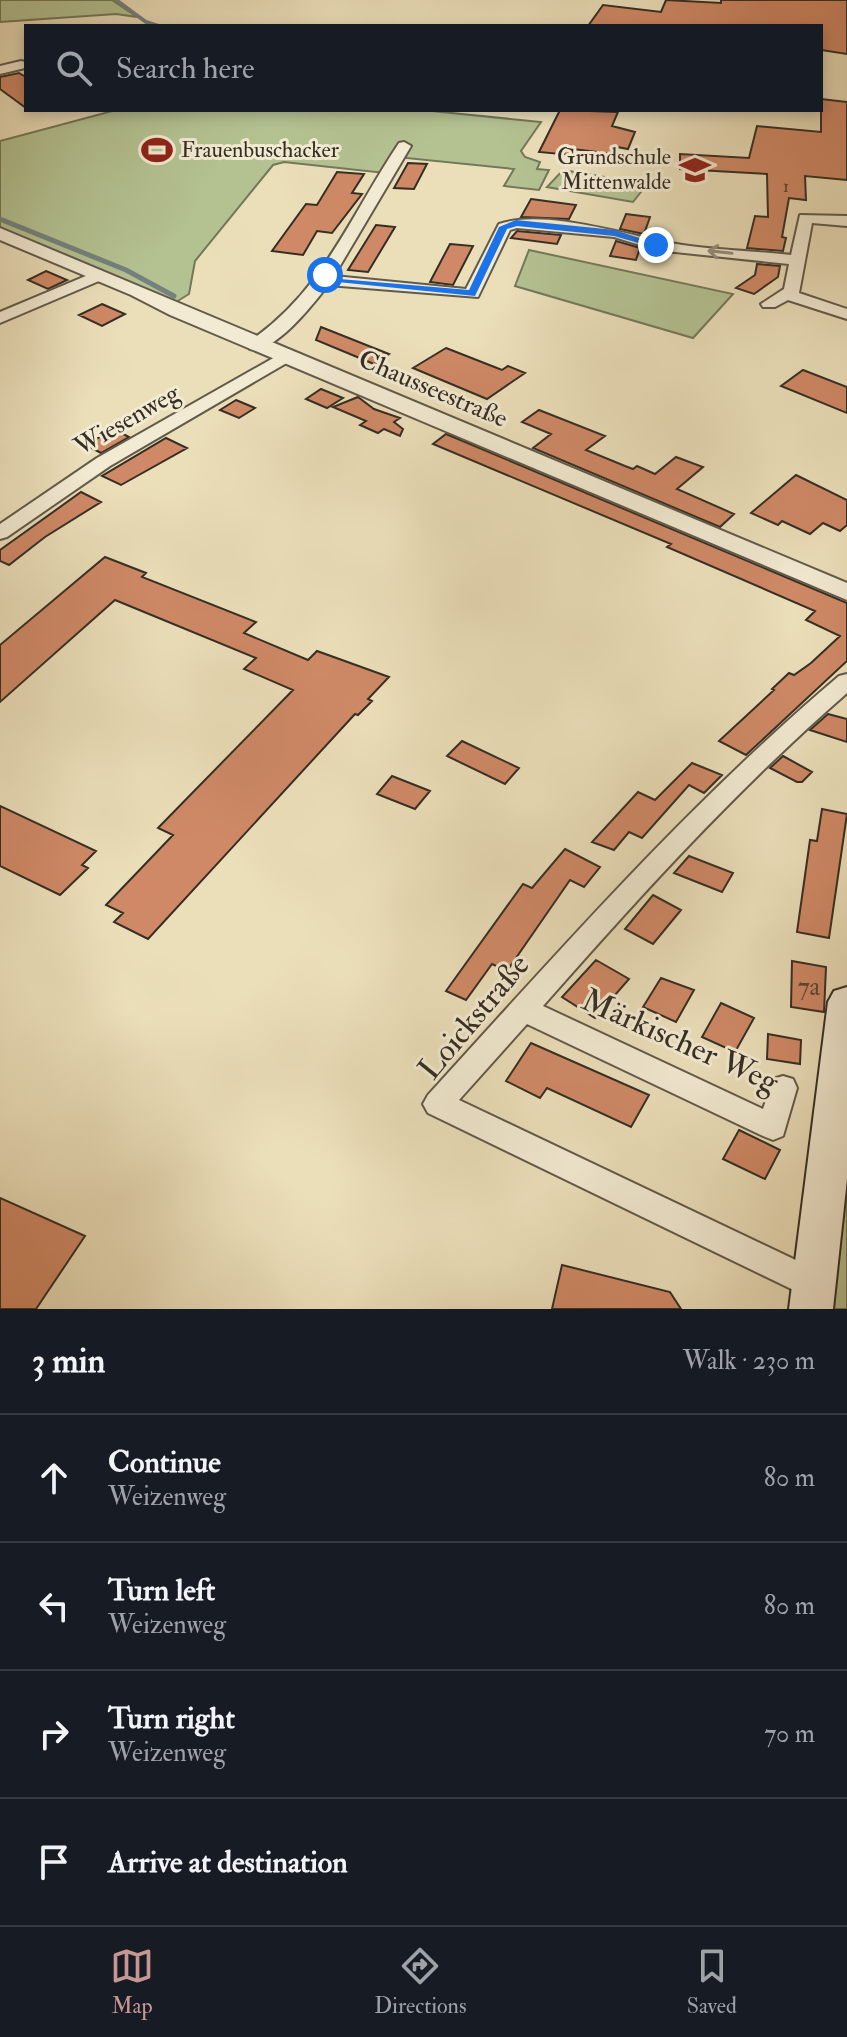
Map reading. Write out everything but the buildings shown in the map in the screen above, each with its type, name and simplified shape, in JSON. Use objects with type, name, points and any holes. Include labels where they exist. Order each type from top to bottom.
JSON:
[{"type":"main road","points":[[813,1297],[847,1002]]},
{"type":"street","points":[[0,70],[21,65]]},
{"type":"street","points":[[256,345],[284,327],[315,294],[404,146]]},
{"type":"street","points":[[769,304],[792,291],[805,218],[847,221]]},
{"type":"street","points":[[322,280],[472,294],[504,227],[516,223],[615,233],[656,245],[797,260]]},
{"type":"street","name":"Chausseestraße","points":[[0,233],[284,357],[847,592]]},
{"type":"street","points":[[0,318],[100,275]]},
{"type":"street","points":[[786,294],[847,314]]},
{"type":"street","name":"Wiesenweg","points":[[0,533],[46,498],[128,447],[284,357]]},
{"type":"street","name":"Loickstraße","points":[[813,1297],[438,1104],[655,862],[782,737],[847,681]]},
{"type":"street","name":"Märkischer Weg","points":[[524,1010],[773,1127],[783,1088]]},
{"type":"green space","points":[[0,0],[112,0],[137,17],[116,14],[0,22]]},
{"type":"green space","points":[[109,112],[442,112],[541,122],[521,151],[525,157],[540,162],[537,169],[549,170],[539,190],[504,186],[514,169],[397,157],[385,173],[284,162],[273,165],[195,261],[189,294],[176,302],[0,228],[0,141]]},
{"type":"green space","points":[[563,170],[664,187],[662,190],[645,187],[633,202],[547,187]]},
{"type":"green space","points":[[529,250],[733,294],[693,338],[515,286]]},
{"type":"green space","points":[[847,1144],[847,1309],[824,1309]]},
{"type":"waterway","points":[[116,0],[152,24]]},
{"type":"waterway","points":[[0,219],[126,270],[174,296]]},
{"type":"place","name":"Frauenbuschacker","points":[[157,150]]},
{"type":"place","name":"Grundschule Mittenwalde","points":[[695,170]]},
{"type":"route","points":[[325,275],[322,280],[472,294],[504,227],[516,223],[615,233],[656,245]]}]
